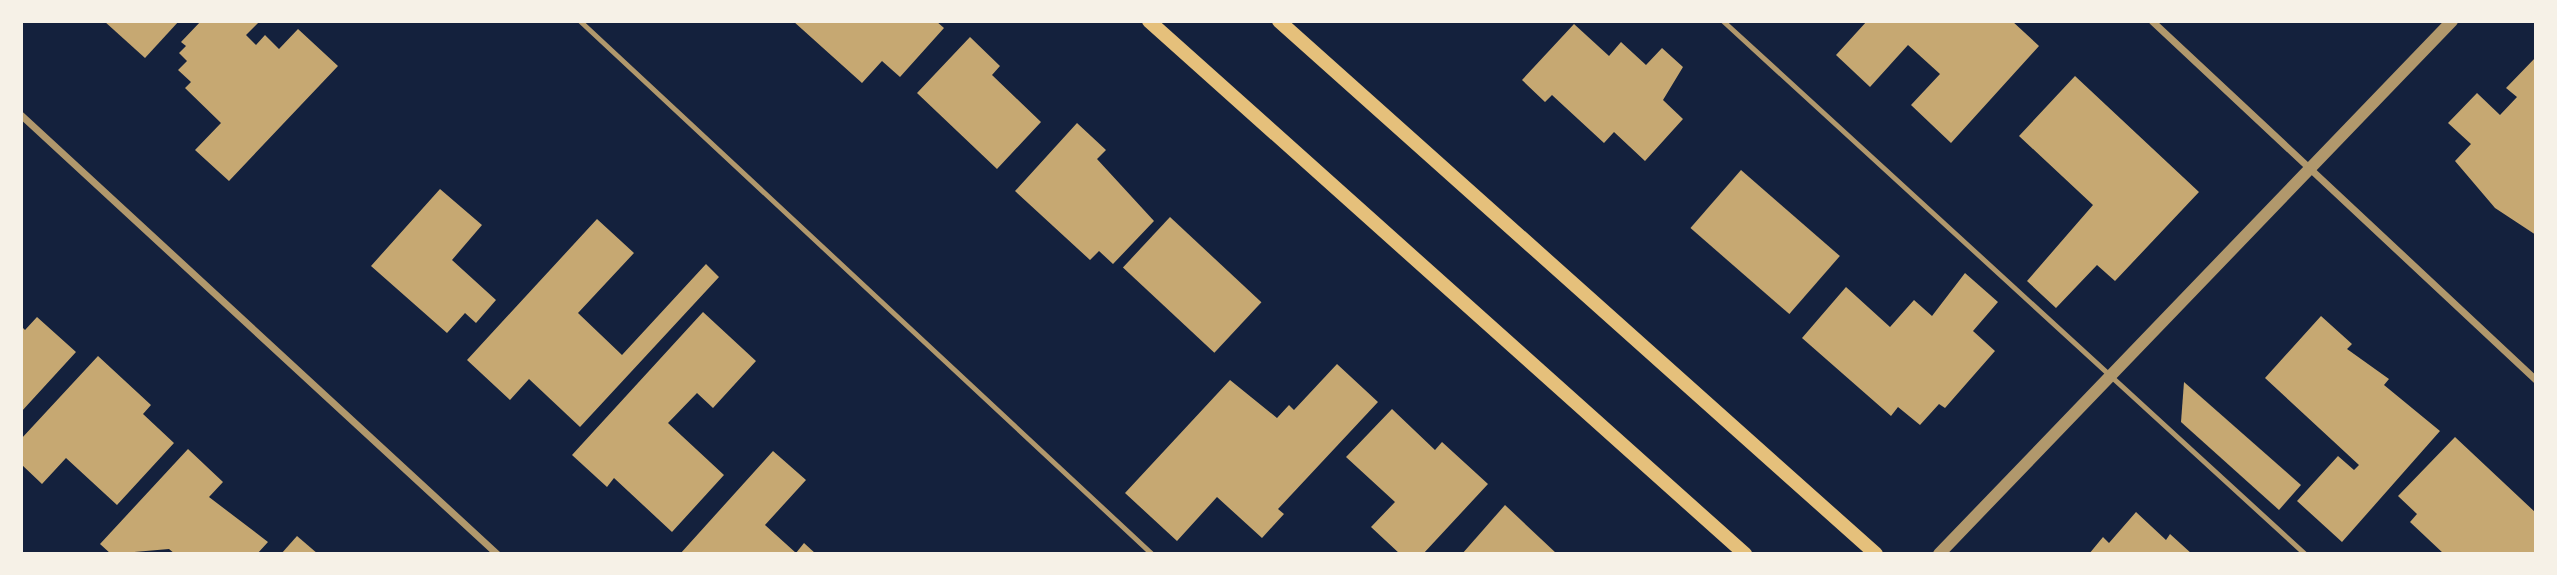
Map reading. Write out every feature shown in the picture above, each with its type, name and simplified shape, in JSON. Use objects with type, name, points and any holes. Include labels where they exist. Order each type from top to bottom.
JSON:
[{"type":"main road","points":[[1149,21],[1745,554]]},
{"type":"main road","points":[[1279,21],[1876,554]]},
{"type":"street","points":[[2151,21],[2536,380]]},
{"type":"street","points":[[1940,554],[2452,21]]},
{"type":"street","points":[[21,115],[497,554]]},
{"type":"lane","points":[[580,21],[1152,554]]},
{"type":"lane","points":[[1723,21],[2305,554]]},
{"type":"building","points":[[104,21],[179,21],[145,58]]},
{"type":"building","points":[[201,21],[260,21],[246,35],[256,45],[265,35],[279,49],[298,29],[338,66],[229,181],[195,150],[221,123],[185,88],[191,82],[178,70],[187,61],[179,53],[186,46],[181,42]]},
{"type":"building","points":[[793,21],[936,21],[944,28],[900,77],[882,61],[862,83]]},
{"type":"building","points":[[1867,21],[2012,21],[2039,46],[1951,143],[1911,105],[1940,74],[1908,45],[1870,87],[1836,55]]},
{"type":"building","points":[[1574,24],[1609,56],[1621,42],[1646,65],[1662,48],[1683,67],[1663,100],[1683,119],[1645,161],[1614,132],[1604,143],[1552,95],[1545,102],[1522,80]]},
{"type":"building","points":[[970,37],[1000,66],[992,75],[1041,122],[997,169],[917,93]]},
{"type":"building","points":[[2536,57],[2536,235],[2495,208],[2455,161],[2471,144],[2448,123],[2477,93],[2500,115],[2517,97],[2506,88]]},
{"type":"building","points":[[2075,76],[2199,192],[2115,281],[2097,265],[2056,308],[2027,281],[2093,205],[2019,136]]},
{"type":"building","points":[[1077,123],[1106,150],[1097,159],[1154,221],[1113,264],[1099,251],[1090,260],[1015,191]]},
{"type":"building","points":[[1741,170],[1840,256],[1789,314],[1690,228]]},
{"type":"building","points":[[440,189],[482,225],[452,260],[496,300],[476,323],[465,313],[447,333],[371,266]]},
{"type":"building","points":[[1170,217],[1261,302],[1214,353],[1123,267]]},
{"type":"building","points":[[597,219],[634,253],[578,313],[622,355],[706,264],[719,277],[580,427],[529,379],[510,400],[467,360]]},
{"type":"building","points":[[1965,273],[1998,302],[1973,331],[1995,351],[1945,408],[1939,404],[1920,425],[1898,407],[1891,416],[1802,338],[1846,287],[1890,327],[1914,300],[1932,316]]},
{"type":"building","points":[[703,312],[756,361],[713,408],[697,393],[668,423],[724,475],[672,532],[614,478],[607,487],[572,455]]},
{"type":"building","points":[[2321,316],[2352,344],[2347,349],[2389,379],[2384,385],[2440,431],[2342,542],[2297,501],[2338,456],[2354,470],[2359,465],[2265,378]]},
{"type":"building","points":[[37,317],[76,352],[21,412],[21,326],[25,330]]},
{"type":"building","points":[[98,356],[151,405],[143,414],[174,443],[117,505],[66,458],[42,484],[21,464],[21,439]]},
{"type":"building","points":[[1337,364],[1378,402],[1278,509],[1284,514],[1262,538],[1217,497],[1177,541],[1125,493],[1230,380],[1277,418],[1289,405],[1294,410]]},
{"type":"building","points":[[2184,382],[2301,485],[2279,510],[2181,422]]},
{"type":"building","points":[[1392,409],[1435,450],[1442,442],[1488,484],[1423,554],[1400,554],[1371,527],[1395,502],[1346,457]]},
{"type":"building","points":[[2455,437],[2536,513],[2536,554],[2444,554],[2410,522],[2417,514],[2398,496]]},
{"type":"building","points":[[188,449],[223,482],[209,497],[268,542],[257,554],[175,554],[169,549],[111,554],[100,544]]},
{"type":"building","points":[[773,451],[806,480],[765,525],[796,553],[804,543],[816,554],[680,554]]},
{"type":"building","points":[[1505,505],[1557,554],[1462,554]]},
{"type":"building","points":[[2136,512],[2166,540],[2170,534],[2192,554],[2089,554],[2103,537],[2109,543]]},
{"type":"building","points":[[297,536],[318,554],[281,554]]}]
